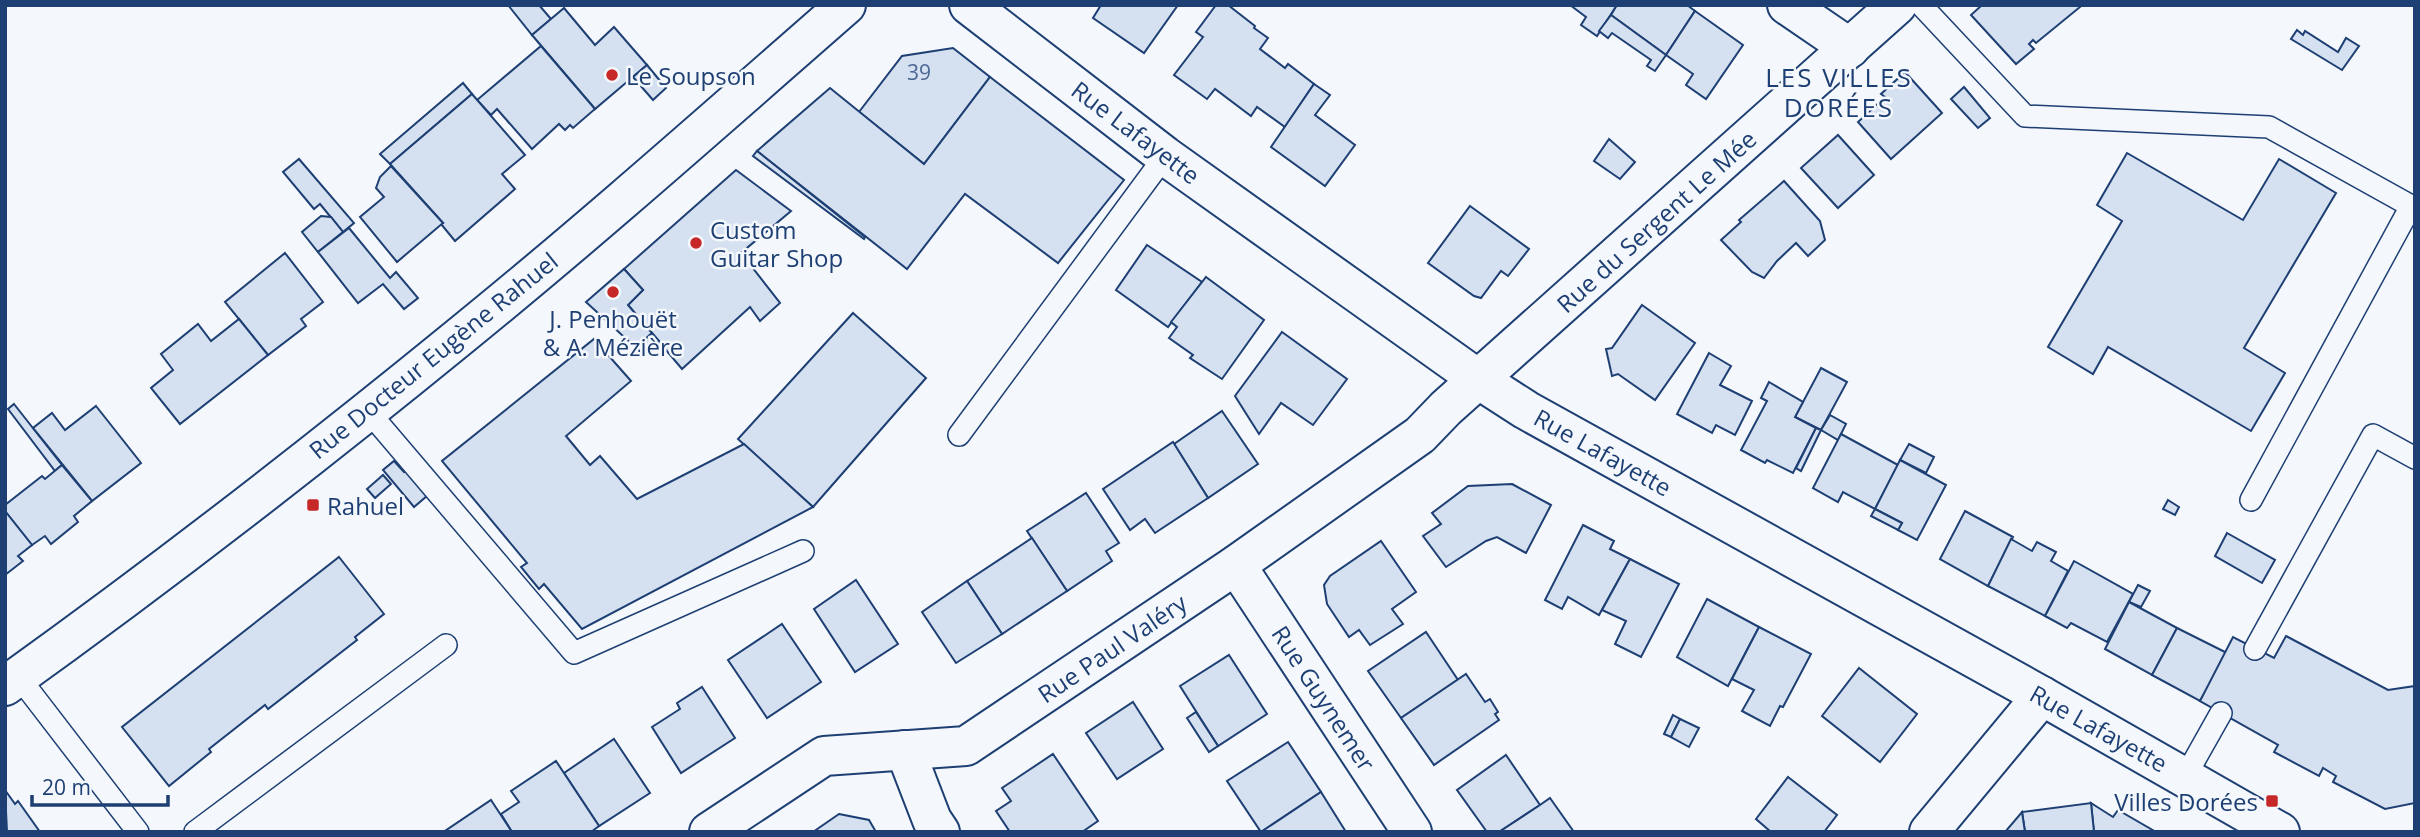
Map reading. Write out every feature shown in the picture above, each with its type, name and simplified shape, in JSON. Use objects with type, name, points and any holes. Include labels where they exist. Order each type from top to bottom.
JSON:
[{"type":"street","name":"Rue Docteur Eugène Rahuel","points":[[12,681],[368,411],[597,221],[846,5]]},
{"type":"street","name":"Rue Lafayette","points":[[969,5],[1165,156],[1478,379],[1526,410],[2042,696],[2280,832]]},
{"type":"street","points":[[1787,5],[1850,48]]},
{"type":"street","name":"Rue du Sergent Le Mée","points":[[1478,379],[1897,5]]},
{"type":"street","name":"Rue Paul Valéry","points":[[709,832],[824,756],[966,746],[1236,565],[1420,435],[1478,379]]},
{"type":"street","name":"Rue Guynemer","points":[[1236,565],[1412,832]]},
{"type":"street","points":[[1929,832],[2042,696]]},
{"type":"street","points":[[905,750],[932,820],[940,832]]},
{"type":"lane","points":[[1921,5],[2025,116],[2269,127],[2411,206],[2250,500]]},
{"type":"lane","points":[[959,435],[1165,156]]},
{"type":"lane","points":[[368,411],[574,653],[803,551]]},
{"type":"lane","points":[[2255,649],[2373,435],[2415,457]]},
{"type":"lane","points":[[195,832],[446,645]]},
{"type":"lane","points":[[12,681],[138,832]]},
{"type":"lane","points":[[2185,777],[2221,713]]},
{"type":"building","points":[[508,5],[539,5],[551,19],[532,35]]},
{"type":"building","points":[[1101,5],[1178,5],[1144,53],[1093,18]]},
{"type":"building","points":[[1216,5],[1228,5],[1255,26],[1254,28],[1268,38],[1260,49],[1285,68],[1288,64],[1314,84],[1285,127],[1257,107],[1251,116],[1215,89],[1207,99],[1174,75],[1203,37],[1196,32]]},
{"type":"building","points":[[1570,5],[1617,5],[1597,36],[1581,25],[1586,17]]},
{"type":"building","points":[[1617,5],[1687,5],[1695,11],[1666,55],[1611,15]]},
{"type":"building","points":[[1982,5],[2080,7],[2036,43],[2033,40],[2029,44],[2034,49],[2016,64],[1971,15]]},
{"type":"building","points":[[564,8],[595,45],[614,27],[647,65],[595,109],[532,35]]},
{"type":"building","points":[[1695,11],[1743,45],[1706,99],[1686,85],[1693,74],[1666,55]]},
{"type":"building","points":[[1611,15],[1666,55],[1655,71],[1647,66],[1651,60],[1612,33],[1608,38],[1599,31]]},
{"type":"building","points":[[2297,30],[2303,35],[2305,31],[2338,52],[2346,38],[2359,46],[2342,70],[2291,39]]},
{"type":"building","points":[[541,46],[595,109],[573,128],[570,125],[565,130],[559,124],[532,149],[497,109],[491,115],[477,100]]},
{"type":"building","points":[[953,48],[990,77],[924,164],[859,112],[902,56]]},
{"type":"building","points":[[647,65],[666,88],[653,100],[633,77]]},
{"type":"building","points":[[1905,72],[1942,113],[1891,159],[1858,122],[1885,97],[1881,94]]},
{"type":"building","points":[[990,77],[1124,180],[1058,263],[965,194],[907,269],[757,151],[830,88],[924,164]]},
{"type":"building","points":[[463,83],[472,94],[390,164],[380,154]]},
{"type":"building","points":[[1314,84],[1330,95],[1315,115],[1355,145],[1325,186],[1271,147]]},
{"type":"building","points":[[1964,87],[1990,118],[1978,128],[1951,99]]},
{"type":"building","points":[[472,94],[525,155],[502,174],[515,189],[455,241],[441,224],[443,223],[390,164]]},
{"type":"building","points":[[1838,135],[1874,175],[1838,208],[1801,168]]},
{"type":"building","points":[[1609,139],[1635,162],[1620,179],[1594,161]]},
{"type":"building","points":[[757,151],[865,237],[864,239],[753,156]]},
{"type":"building","points":[[2127,153],[2243,220],[2279,159],[2336,193],[2244,348],[2285,373],[2251,431],[2108,347],[2093,374],[2048,347],[2122,221],[2097,205]]},
{"type":"building","points":[[299,159],[354,223],[343,232],[320,204],[314,209],[283,172]]},
{"type":"building","points":[[391,166],[443,223],[397,262],[360,217],[384,197],[376,188],[380,177]]},
{"type":"building","points":[[736,170],[791,211],[741,253],[780,303],[760,321],[750,307],[682,369],[628,305],[643,290],[624,269]]},
{"type":"building","points":[[1784,181],[1820,221],[1825,240],[1808,256],[1796,243],[1764,278],[1752,272],[1721,240],[1741,222],[1739,220]]},
{"type":"building","points":[[1470,206],[1529,249],[1508,276],[1501,271],[1481,298],[1474,296],[1428,263]]},
{"type":"building","points":[[321,216],[331,217],[343,232],[318,252],[302,232]]},
{"type":"building","points":[[349,228],[390,278],[396,272],[418,298],[404,309],[383,284],[358,303],[318,252]]},
{"type":"building","points":[[1147,245],[1202,282],[1168,327],[1116,290]]},
{"type":"building","points":[[285,253],[323,302],[301,319],[306,326],[268,355],[225,302]]},
{"type":"building","points":[[624,269],[643,290],[628,305],[652,333],[636,348],[586,302]]},
{"type":"building","points":[[1206,277],[1264,320],[1222,379],[1190,358],[1193,355],[1169,338],[1177,327],[1171,322]]},
{"type":"building","points":[[1642,305],[1695,343],[1655,400],[1618,374],[1612,376],[1606,349],[1612,348]]},
{"type":"building","points":[[853,313],[926,378],[813,507],[738,439]]},
{"type":"building","points":[[239,319],[268,355],[180,424],[151,388],[173,370],[161,354],[198,324],[211,341]]},
{"type":"building","points":[[1282,332],[1347,379],[1313,425],[1281,403],[1259,434],[1235,396]]},
{"type":"building","points":[[652,333],[659,341],[645,356],[636,348]]},
{"type":"building","points":[[594,339],[631,381],[566,436],[590,465],[600,456],[637,499],[744,444],[813,507],[582,629],[544,584],[539,589],[521,567],[527,563],[442,461]]},
{"type":"building","points":[[1709,353],[1731,366],[1720,385],[1752,401],[1735,435],[1716,425],[1712,433],[1677,414]]},
{"type":"building","points":[[1821,368],[1847,382],[1821,430],[1795,417]]},
{"type":"building","points":[[1769,382],[1803,402],[1795,417],[1816,428],[1793,473],[1767,460],[1765,463],[1741,450],[1767,401],[1761,398]]},
{"type":"building","points":[[14,404],[62,465],[55,471],[8,409]]},
{"type":"building","points":[[96,406],[141,463],[92,501],[33,428],[52,413],[65,430]]},
{"type":"building","points":[[1222,411],[1258,464],[1208,498],[1174,444]]},
{"type":"building","points":[[1830,415],[1846,424],[1838,440],[1821,430]]},
{"type":"building","points":[[1816,428],[1821,430],[1801,471],[1796,468]]},
{"type":"building","points":[[1841,434],[1898,465],[1875,509],[1843,492],[1838,502],[1813,488]]},
{"type":"building","points":[[1173,442],[1208,498],[1155,533],[1145,519],[1130,530],[1103,489]]},
{"type":"building","points":[[1909,444],[1934,457],[1926,473],[1900,460]]},
{"type":"building","points":[[1900,460],[1946,485],[1917,540],[1898,530],[1902,523],[1875,509]]},
{"type":"building","points":[[394,461],[404,472],[407,469],[428,495],[414,507],[383,470]]},
{"type":"building","points":[[62,465],[92,501],[74,516],[78,522],[51,544],[45,536],[32,545],[5,511],[5,505],[42,476],[45,479]]},
{"type":"building","points":[[383,475],[391,484],[375,498],[367,489]]},
{"type":"building","points":[[1512,484],[1551,505],[1526,553],[1497,537],[1486,541],[1446,567],[1423,536],[1441,524],[1432,513],[1468,486]]},
{"type":"building","points":[[1086,493],[1119,543],[1106,551],[1112,561],[1067,591],[1027,531]]},
{"type":"building","points":[[2168,500],[2179,507],[2175,515],[2163,509]]},
{"type":"building","points":[[1875,509],[1902,523],[1898,530],[1871,516]]},
{"type":"building","points":[[5,511],[32,545],[18,556],[23,561],[5,575]]},
{"type":"building","points":[[1965,511],[2013,537],[1988,586],[1940,559]]},
{"type":"building","points":[[1583,525],[1614,541],[1610,549],[1630,559],[1599,615],[1568,597],[1562,609],[1545,600]]},
{"type":"building","points":[[2227,533],[2275,560],[2262,583],[2215,556]]},
{"type":"building","points":[[1032,538],[1067,591],[1002,634],[967,581]]},
{"type":"building","points":[[2011,539],[2032,551],[2037,542],[2056,552],[2051,561],[2068,571],[2045,616],[1988,586]]},
{"type":"building","points":[[1381,541],[1416,592],[1392,609],[1403,624],[1370,645],[1359,630],[1349,637],[1327,604],[1324,585],[1330,576]]},
{"type":"building","points":[[339,557],[384,614],[355,637],[357,640],[268,709],[265,705],[209,749],[211,752],[169,786],[122,727]]},
{"type":"building","points":[[1630,559],[1679,584],[1641,657],[1615,644],[1626,621],[1602,610]]},
{"type":"building","points":[[2074,561],[2133,594],[2107,642],[2071,623],[2067,628],[2045,616]]},
{"type":"building","points":[[856,580],[898,644],[855,672],[814,609]]},
{"type":"building","points":[[967,581],[1002,634],[956,663],[922,612]]},
{"type":"building","points":[[2138,585],[2150,591],[2141,607],[2129,602]]},
{"type":"building","points":[[1707,599],[1759,627],[1728,686],[1677,657]]},
{"type":"building","points":[[2129,602],[2177,628],[2152,675],[2105,649]]},
{"type":"building","points":[[782,624],[821,682],[767,718],[728,660]]},
{"type":"building","points":[[1759,627],[1811,654],[1770,726],[1742,711],[1754,690],[1732,679]]},
{"type":"building","points":[[2177,628],[2227,653],[2200,701],[2152,675]]},
{"type":"building","points":[[1426,632],[1458,680],[1401,718],[1368,671]]},
{"type":"building","points":[[2286,636],[2388,690],[2415,686],[2415,803],[2385,809],[2333,782],[2336,776],[2323,768],[2319,776],[2274,752],[2278,745],[2200,701],[2233,637],[2274,658]]},
{"type":"building","points":[[1229,655],[1267,714],[1218,746],[1180,686]]},
{"type":"building","points":[[1859,668],[1917,714],[1880,762],[1822,716]]},
{"type":"building","points":[[1466,674],[1485,702],[1490,699],[1498,712],[1495,714],[1499,720],[1434,765],[1401,718]]},
{"type":"building","points":[[702,687],[735,738],[681,773],[652,727],[680,709],[677,703]]},
{"type":"building","points":[[1133,702],[1163,749],[1117,779],[1086,733]]},
{"type":"building","points":[[1196,712],[1218,746],[1209,752],[1187,718]]},
{"type":"building","points":[[1673,715],[1680,719],[1671,737],[1664,734]]},
{"type":"building","points":[[1680,719],[1699,728],[1689,747],[1671,737]]},
{"type":"building","points":[[614,739],[650,793],[599,826],[564,773]]},
{"type":"building","points":[[1288,742],[1321,792],[1261,832],[1227,781]]},
{"type":"building","points":[[1053,754],[1098,821],[1082,832],[1010,832],[996,811],[1011,801],[1002,788]]},
{"type":"building","points":[[1506,755],[1540,805],[1499,832],[1487,832],[1457,790]]},
{"type":"building","points":[[556,761],[599,826],[591,832],[512,832],[501,814],[519,802],[511,791]]},
{"type":"building","points":[[1788,777],[1837,815],[1824,832],[1771,832],[1756,819]]},
{"type":"building","points":[[5,790],[15,804],[18,801],[40,832],[7,832]]},
{"type":"building","points":[[1321,792],[1346,832],[1261,832]]},
{"type":"building","points":[[1550,798],[1574,832],[1499,832],[1540,805]]},
{"type":"building","points":[[491,800],[512,832],[445,831]]},
{"type":"building","points":[[2091,803],[2113,817],[2118,810],[2156,832],[2094,832]]},
{"type":"building","points":[[2091,803],[2094,832],[2025,832],[2022,812]]},
{"type":"building","points":[[2022,812],[2025,832],[2005,832]]},
{"type":"building","points":[[839,814],[869,820],[876,832],[813,832]]},
{"type":"place","name":"Le Soupson","points":[[612,75]]},
{"type":"place","name":"Custom Guitar Shop","points":[[696,243]]},
{"type":"place","name":"J. Penhouët & A. Mézière","points":[[613,292]]},
{"type":"place","name":"Rahuel","points":[[313,505]]},
{"type":"place","name":"Villes Dorées","points":[[2272,801]]},
{"type":"district","name":"LES VILLES DORÉES","points":[[1839,92]]}]
